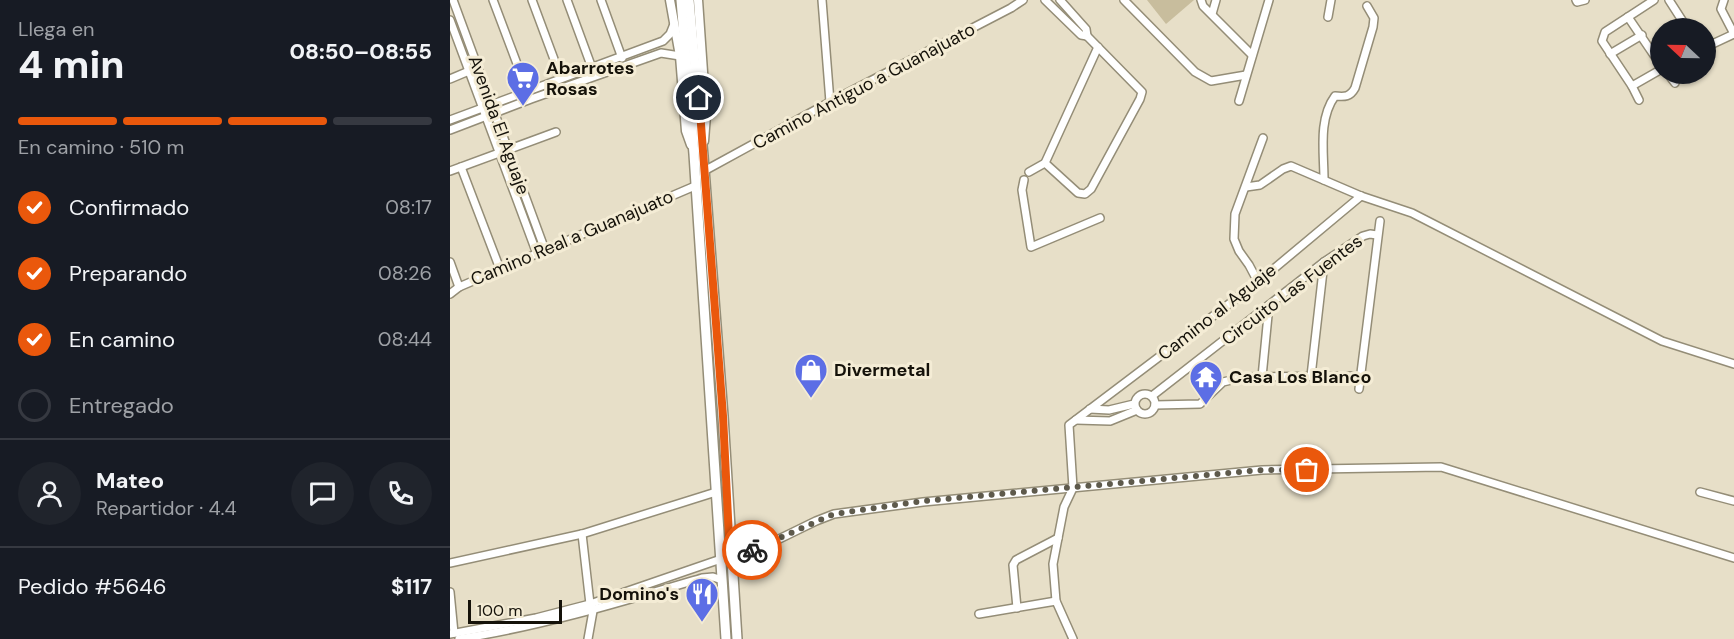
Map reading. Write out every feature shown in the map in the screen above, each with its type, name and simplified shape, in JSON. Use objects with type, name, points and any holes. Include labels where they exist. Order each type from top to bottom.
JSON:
[{"type":"highway","points":[[681,0],[699,155],[704,171],[723,416],[725,559],[722,580],[726,639]]},
{"type":"highway","points":[[687,58],[689,0]]},
{"type":"highway","points":[[699,155],[695,186],[716,492],[736,639]]},
{"type":"main road","points":[[670,0],[674,24],[687,58]]},
{"type":"main road","points":[[698,0],[706,116],[699,155]]},
{"type":"street","name":"Avenida El Aguaje","points":[[453,0],[545,250]]},
{"type":"street","points":[[493,0],[531,99]]},
{"type":"street","points":[[532,0],[561,78]]},
{"type":"street","points":[[567,0],[592,68]]},
{"type":"street","points":[[601,0],[622,58]]},
{"type":"street","points":[[822,0],[830,102]]},
{"type":"street","name":"Camino Antiguo a Guanajuato","points":[[704,171],[830,102],[1011,9],[1023,0]]},
{"type":"street","points":[[1045,0],[1081,35],[1087,36],[1142,92],[1090,189],[1085,194],[1078,193],[1045,163]]},
{"type":"street","points":[[1060,0],[1086,29],[1087,36]]},
{"type":"street","points":[[1201,0],[1203,6],[1252,56]]},
{"type":"street","points":[[1212,14],[1216,0]]},
{"type":"street","points":[[1239,101],[1269,0]]},
{"type":"street","points":[[1328,17],[1331,0]]},
{"type":"street","points":[[1576,0],[1577,2],[1585,0]]},
{"type":"street","points":[[1639,100],[1602,41],[1605,32],[1654,0]]},
{"type":"street","points":[[1668,0],[1680,18]]},
{"type":"street","points":[[1716,42],[1734,34],[1721,9],[1724,0]]},
{"type":"street","points":[[1127,1],[1195,72],[1211,81],[1246,75]]},
{"type":"street","points":[[1323,180],[1324,123],[1329,105],[1335,96],[1345,97],[1355,88],[1373,27],[1374,18],[1367,6]]},
{"type":"street","points":[[1628,17],[1650,47]]},
{"type":"street","name":"Avenida El Aguaje","points":[[450,20],[453,35],[483,108],[537,254]]},
{"type":"street","points":[[450,120],[663,41],[670,34],[674,24]]},
{"type":"street","points":[[453,35],[464,31]]},
{"type":"street","points":[[1610,54],[1642,34]]},
{"type":"street","points":[[1029,172],[1045,163],[1098,47]]},
{"type":"street","points":[[450,130],[662,53],[687,58]]},
{"type":"street","points":[[450,79],[469,72]]},
{"type":"street","points":[[1632,86],[1650,76]]},
{"type":"street","points":[[450,171],[556,132]]},
{"type":"street","points":[[1258,282],[1234,239],[1234,214],[1263,138]]},
{"type":"street","points":[[1246,187],[1260,185],[1291,166],[1361,196],[1412,213],[1662,341],[1734,364]]},
{"type":"street","points":[[461,167],[500,269]]},
{"type":"street","points":[[1024,180],[1022,190],[1031,246],[1100,218]]},
{"type":"street","name":"Camino Real a Guanajuato","points":[[450,294],[459,287],[695,186]]},
{"type":"street","name":"Camino al Aguaje","points":[[1072,488],[1070,425],[1258,282],[1361,196]]},
{"type":"street","name":"Circuito Las Fuentes","points":[[1359,389],[1380,221]]},
{"type":"street","name":"Circuito Las Fuentes","points":[[1152,396],[1324,262],[1363,236],[1370,234],[1377,236]]},
{"type":"street","points":[[450,262],[459,287]]},
{"type":"street","points":[[1311,376],[1324,262]]},
{"type":"street","points":[[1262,377],[1269,305]]},
{"type":"street","points":[[1155,405],[1200,404],[1223,382],[1244,377],[1360,376]]},
{"type":"street","points":[[1142,394],[1152,396],[1155,405],[1149,413],[1142,414],[1136,407],[1137,398],[1142,394]]},
{"type":"street","points":[[1090,409],[1109,410],[1136,407]]},
{"type":"street","points":[[1076,420],[1110,421],[1136,407]]},
{"type":"street","points":[[1109,410],[1110,421]]},
{"type":"street","points":[[592,607],[775,541],[834,514],[923,501],[1262,470],[1441,467],[1734,558]]},
{"type":"street","points":[[1072,488],[1064,507],[1053,564],[1056,601],[1074,639]]},
{"type":"street","points":[[450,563],[582,534],[716,492]]},
{"type":"street","points":[[1700,492],[1734,501]]},
{"type":"street","points":[[582,534],[592,607],[588,639]]},
{"type":"street","points":[[1017,608],[1013,565],[1016,560],[1058,538]]},
{"type":"street","points":[[450,592],[454,636],[592,607],[702,578],[713,577],[722,580]]},
{"type":"street","points":[[979,614],[1056,601]]},
{"type":"shaded area","points":[[1147,0],[1194,0],[1166,24]]},
{"type":"way so far","points":[[752,550],[834,514],[923,501],[1262,470],[1307,470]]},
{"type":"place","name":"Abarrotes Rosas","points":[[523,107]]},
{"type":"place","name":"Divermetal","points":[[811,399]]},
{"type":"place","name":"Casa Los Blanco","points":[[1206,406]]},
{"type":"place","name":"Domino's","points":[[702,623]]},
{"type":"route","points":[[699,98],[723,416],[730,558],[752,550]]}]
